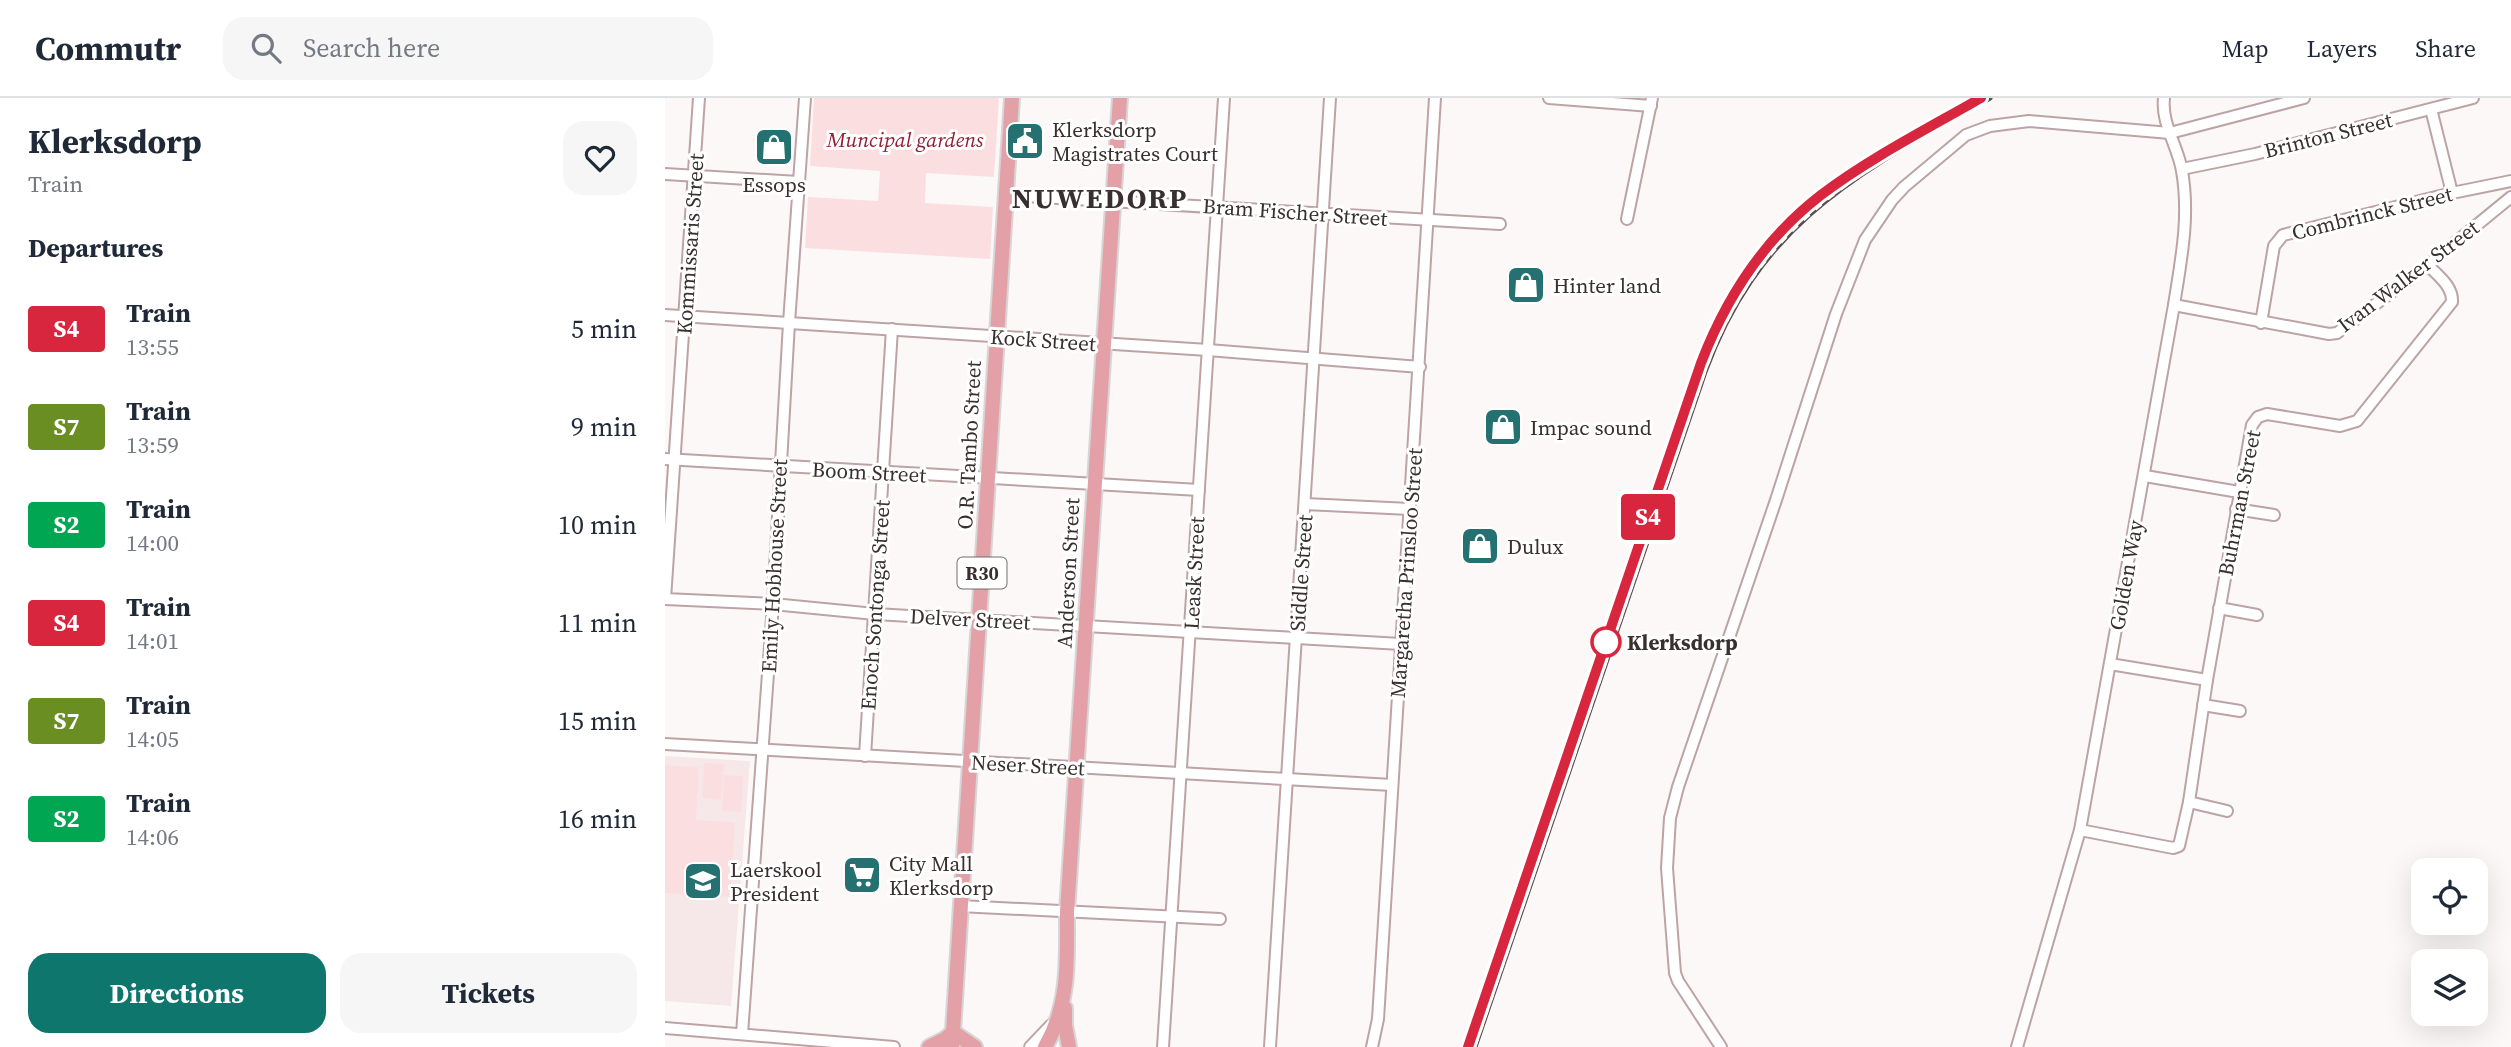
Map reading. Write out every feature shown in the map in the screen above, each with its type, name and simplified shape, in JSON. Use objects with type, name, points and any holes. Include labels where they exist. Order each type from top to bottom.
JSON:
[{"type":"main road","name":"O.R. Tambo Street","points":[[952,1040],[1012,98]]},
{"type":"main road","name":"Anderson Street","points":[[1045,1047],[1053,1033],[1067,985],[1067,912],[1120,98]]},
{"type":"main road","points":[[1067,985],[1065,1025],[1069,1047]]},
{"type":"main road","points":[[929,1047],[945,1039],[975,1047]]},
{"type":"street","name":"Kommissaris Street","points":[[665,599],[670,459],[686,316],[699,98]]},
{"type":"street","name":"Emily Hobhouse Street","points":[[742,1034],[805,98]]},
{"type":"street","name":"Leask Street","points":[[1163,1047],[1224,98]]},
{"type":"street","name":"Siddle Street","points":[[1270,1047],[1330,98]]},
{"type":"street","name":"Margaretha Prinsloo Street","points":[[1372,1047],[1378,1019],[1435,98]]},
{"type":"street","points":[[1549,98],[1652,102],[1627,219]]},
{"type":"street","name":"Golden Way","points":[[2017,1047],[2081,830],[2174,306],[2186,227],[2186,208],[2182,169],[2165,117],[2164,98]]},
{"type":"street","points":[[1721,1047],[1675,973],[1667,868],[1670,818],[1826,342],[1865,240],[1881,214],[1904,187],[1966,135],[1990,126],[2029,121],[2170,133],[2304,98]]},
{"type":"street","name":"Brinton Street","points":[[2182,169],[2255,154],[2473,98]]},
{"type":"street","points":[[2431,109],[2452,193]]},
{"type":"street","points":[[665,174],[798,182]]},
{"type":"street","name":"Combrinck Street","points":[[2261,323],[2273,254],[2283,235],[2511,181]]},
{"type":"street","name":"Bram Fischer Street","points":[[1006,195],[1500,224]]},
{"type":"street","name":"Ivan Walker Street","points":[[2174,306],[2261,323],[2337,333],[2428,265],[2511,197]]},
{"type":"street","name":"Buhrman Street","points":[[2081,830],[2173,848],[2179,846],[2189,802],[2219,608],[2252,425],[2257,417],[2267,414],[2346,426],[2357,421],[2452,302],[2449,288],[2428,265]]},
{"type":"street","name":"Kock Street","points":[[665,315],[1208,350],[1420,367]]},
{"type":"street","name":"Enoch Sontonga Street","points":[[865,755],[892,330]]},
{"type":"street","name":"Boom Street","points":[[670,459],[1199,490]]},
{"type":"street","points":[[2145,476],[2239,492]]},
{"type":"street","points":[[1305,503],[1410,509]]},
{"type":"street","points":[[2236,509],[2274,515]]},
{"type":"street","name":"Delver Street","points":[[665,599],[773,604],[875,614],[1401,644]]},
{"type":"street","points":[[2219,608],[2257,615]]},
{"type":"street","points":[[2110,664],[2207,680]]},
{"type":"street","points":[[2203,705],[2240,711]]},
{"type":"street","name":"Neser Street","points":[[665,744],[1392,785]]},
{"type":"street","points":[[2189,802],[2227,811]]},
{"type":"street","points":[[959,906],[1220,919]]},
{"type":"street","points":[[1030,1047],[1045,1034],[1057,1017]]},
{"type":"street","points":[[665,1028],[894,1047]]},
{"type":"shaded area","name":"Laerskool President","points":[[665,756],[750,761],[731,1006],[665,1001]]},
{"type":"green space","name":"Muncipal gardens","points":[[814,98],[999,98],[994,177],[926,173],[925,203],[993,207],[990,259],[805,248],[808,197],[878,201],[880,171],[810,166]]},
{"type":"green space","points":[[704,763],[724,764],[721,800],[702,798]]},
{"type":"green space","points":[[665,765],[699,767],[696,820],[735,822],[731,897],[665,893]]},
{"type":"green space","points":[[724,775],[743,776],[741,812],[722,811]]},
{"type":"railway","points":[[1475,1047],[1705,372],[1728,320],[1754,276],[1785,239],[1819,206],[1898,151],[1990,98]]},
{"type":"train","name":"S4","points":[[1468,1047],[1701,363],[1722,314],[1748,271],[1818,197],[1866,165],[1981,98]]},
{"type":"place","name":"Klerksdorp Magistrates Court","points":[[1025,141]]},
{"type":"place","name":"Essops","points":[[774,147]]},
{"type":"place","name":"Hinter land","points":[[1526,285]]},
{"type":"place","name":"Impac sound","points":[[1503,427]]},
{"type":"place","name":"Dulux","points":[[1480,546]]},
{"type":"place","name":"Klerksdorp","points":[[1606,642]]},
{"type":"place","name":"City Mall Klerksdorp","points":[[862,875]]},
{"type":"place","name":"Laerskool President","points":[[703,881]]},
{"type":"district","name":"NUWEDORP","points":[[1100,198]]}]
